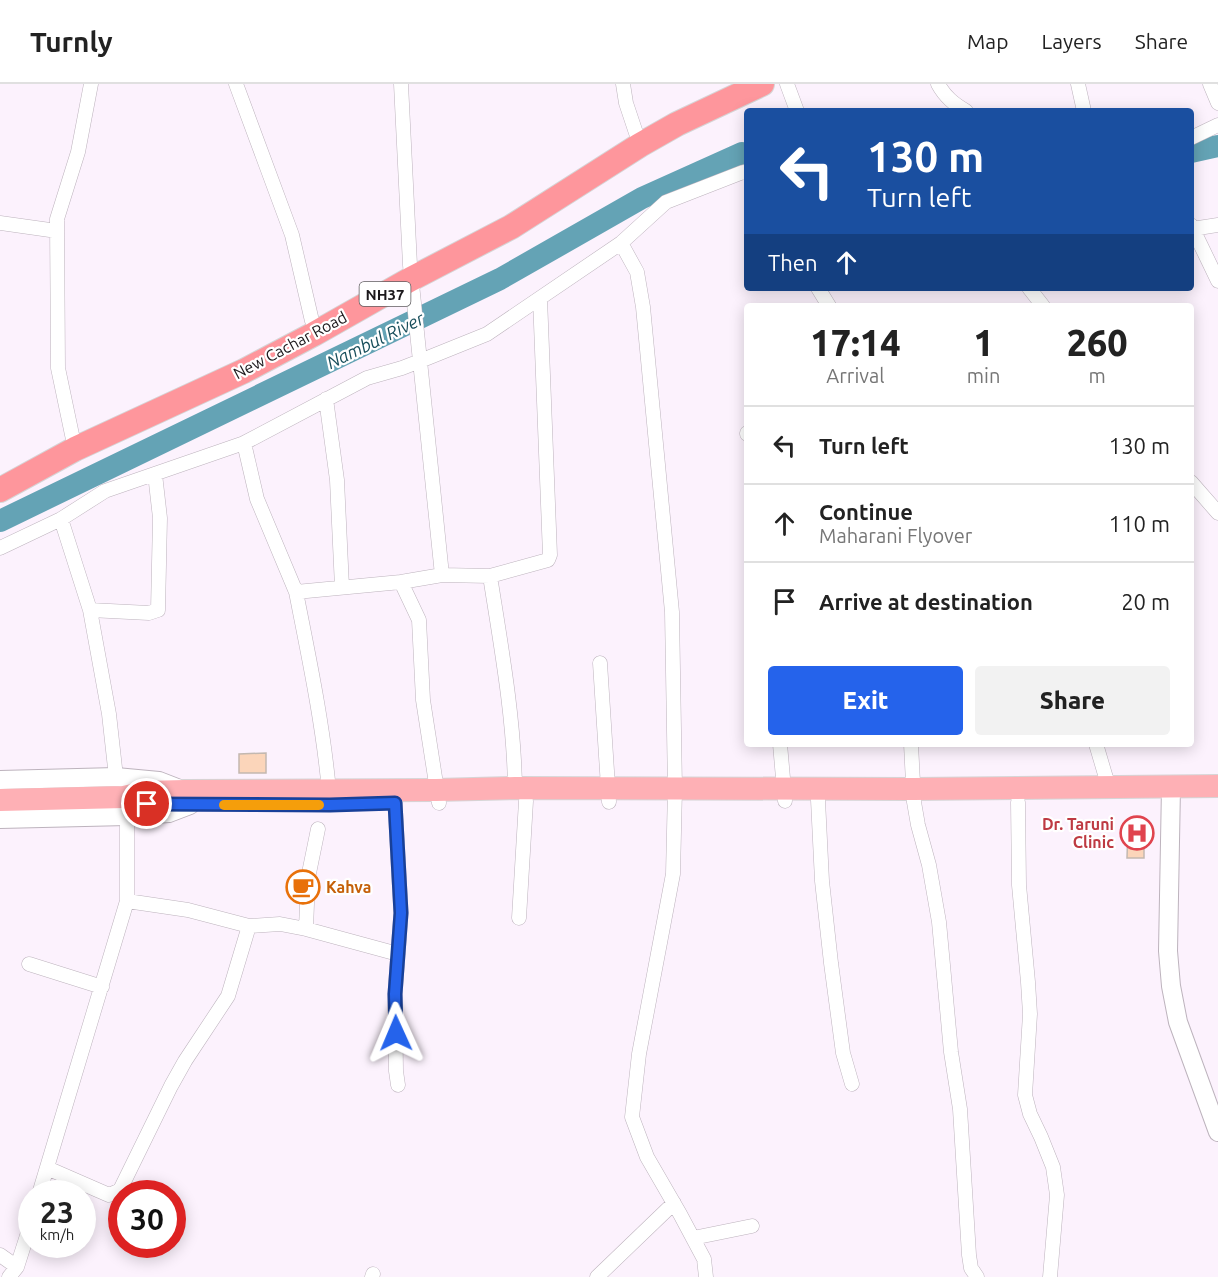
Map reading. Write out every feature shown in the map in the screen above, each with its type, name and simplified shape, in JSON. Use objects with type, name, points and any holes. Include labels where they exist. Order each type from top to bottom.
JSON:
[{"type":"highway","name":"New Cachar Road","points":[[0,477],[244,371],[314,334],[636,133],[729,84]]},
{"type":"highway","name":"New Cachar Road","points":[[0,490],[145,401],[241,358],[312,321],[361,291],[411,275],[512,227],[640,145],[677,124],[762,84]]},
{"type":"main road","points":[[0,800],[122,797],[147,804],[176,798],[329,791],[437,796],[521,794],[913,795],[1018,802],[1171,794],[1218,786]]},
{"type":"main road","points":[[784,794],[818,800],[1109,788],[1218,801]]},
{"type":"main road","points":[[176,798],[330,805],[395,803],[437,796]]},
{"type":"street","points":[[74,443],[58,368],[57,219],[78,152],[92,84]]},
{"type":"street","points":[[236,84],[292,235],[312,321]]},
{"type":"street","points":[[401,84],[411,275],[442,574]]},
{"type":"street","points":[[623,84],[626,103],[636,133]]},
{"type":"street","points":[[786,84],[796,108]]},
{"type":"street","points":[[938,84],[947,98],[962,108]]},
{"type":"street","points":[[1078,84],[1083,108]]},
{"type":"street","points":[[1210,84],[1218,103]]},
{"type":"street","points":[[1194,137],[1218,125]]},
{"type":"street","points":[[0,548],[61,519],[105,491],[244,443],[367,378],[402,368],[487,334],[621,243],[666,202],[744,172]]},
{"type":"street","points":[[0,223],[57,231]]},
{"type":"street","points":[[1194,227],[1218,225]]},
{"type":"street","points":[[1194,231],[1218,281]]},
{"type":"street","points":[[621,243],[637,272],[643,308],[672,612],[675,795],[673,874],[639,1054],[632,1117],[647,1157],[704,1259],[706,1277]]},
{"type":"street","points":[[1031,291],[1041,303]]},
{"type":"street","points":[[296,592],[401,582],[442,574],[490,576],[548,560],[550,555],[540,298]]},
{"type":"street","points":[[326,399],[337,480],[342,587]]},
{"type":"street","points":[[244,443],[257,499],[296,592],[313,679],[329,791]]},
{"type":"street","points":[[90,610],[150,613],[158,610],[160,518],[155,474]]},
{"type":"street","points":[[1194,485],[1218,513]]},
{"type":"street","points":[[43,1180],[127,902],[122,797],[109,714],[90,610],[61,519]]},
{"type":"street","points":[[490,576],[506,676],[515,768],[521,794],[519,918]]},
{"type":"street","points":[[401,582],[419,620],[423,700],[437,796]]},
{"type":"street","points":[[600,663],[608,795]]},
{"type":"street","points":[[780,747],[784,794]]},
{"type":"street","points":[[911,747],[913,795],[939,922],[951,1052],[960,1109],[969,1255],[971,1268],[977,1277]]},
{"type":"street","points":[[1097,747],[1109,788]]},
{"type":"street","points":[[0,780],[122,797]]},
{"type":"street","points":[[1171,794],[1168,951],[1171,986],[1178,1022],[1218,1132]]},
{"type":"street","points":[[0,819],[122,797]]},
{"type":"street","points":[[818,800],[822,881],[831,963],[843,1053],[852,1084]]},
{"type":"street","points":[[1018,802],[1018,885],[1030,1014],[1025,1095],[1030,1114],[1053,1167],[1057,1195],[1050,1277]]},
{"type":"street","points":[[395,803],[401,913],[395,994],[398,1085]]},
{"type":"street","points":[[306,929],[308,878],[318,829]]},
{"type":"street","points":[[127,902],[188,910],[249,926],[280,924],[398,954]]},
{"type":"street","points":[[47,1168],[109,1195],[120,1190],[171,1086],[228,996],[249,926]]},
{"type":"street","points":[[29,964],[102,987]]},
{"type":"street","points":[[597,1277],[674,1203]]},
{"type":"street","points":[[693,1238],[752,1226]]},
{"type":"street","points":[[0,1255],[13,1272]]},
{"type":"building","points":[[266,753],[266,773],[239,773],[239,754]]},
{"type":"building","points":[[1128,826],[1144,826],[1144,858],[1127,858]]},
{"type":"waterway","name":"Nambul River","points":[[1194,151],[1218,146]]},
{"type":"waterway","name":"Nambul River","points":[[0,521],[500,279],[642,198],[744,153]]},
{"type":"slow traffic","points":[[224,805],[319,805]]},
{"type":"place","name":"Dr. Taruni Clinic","points":[[1137,833]]},
{"type":"place","name":"Kahva","points":[[303,887]]},
{"type":"route","points":[[147,804],[395,803],[401,913],[395,994],[396,1033]]}]
